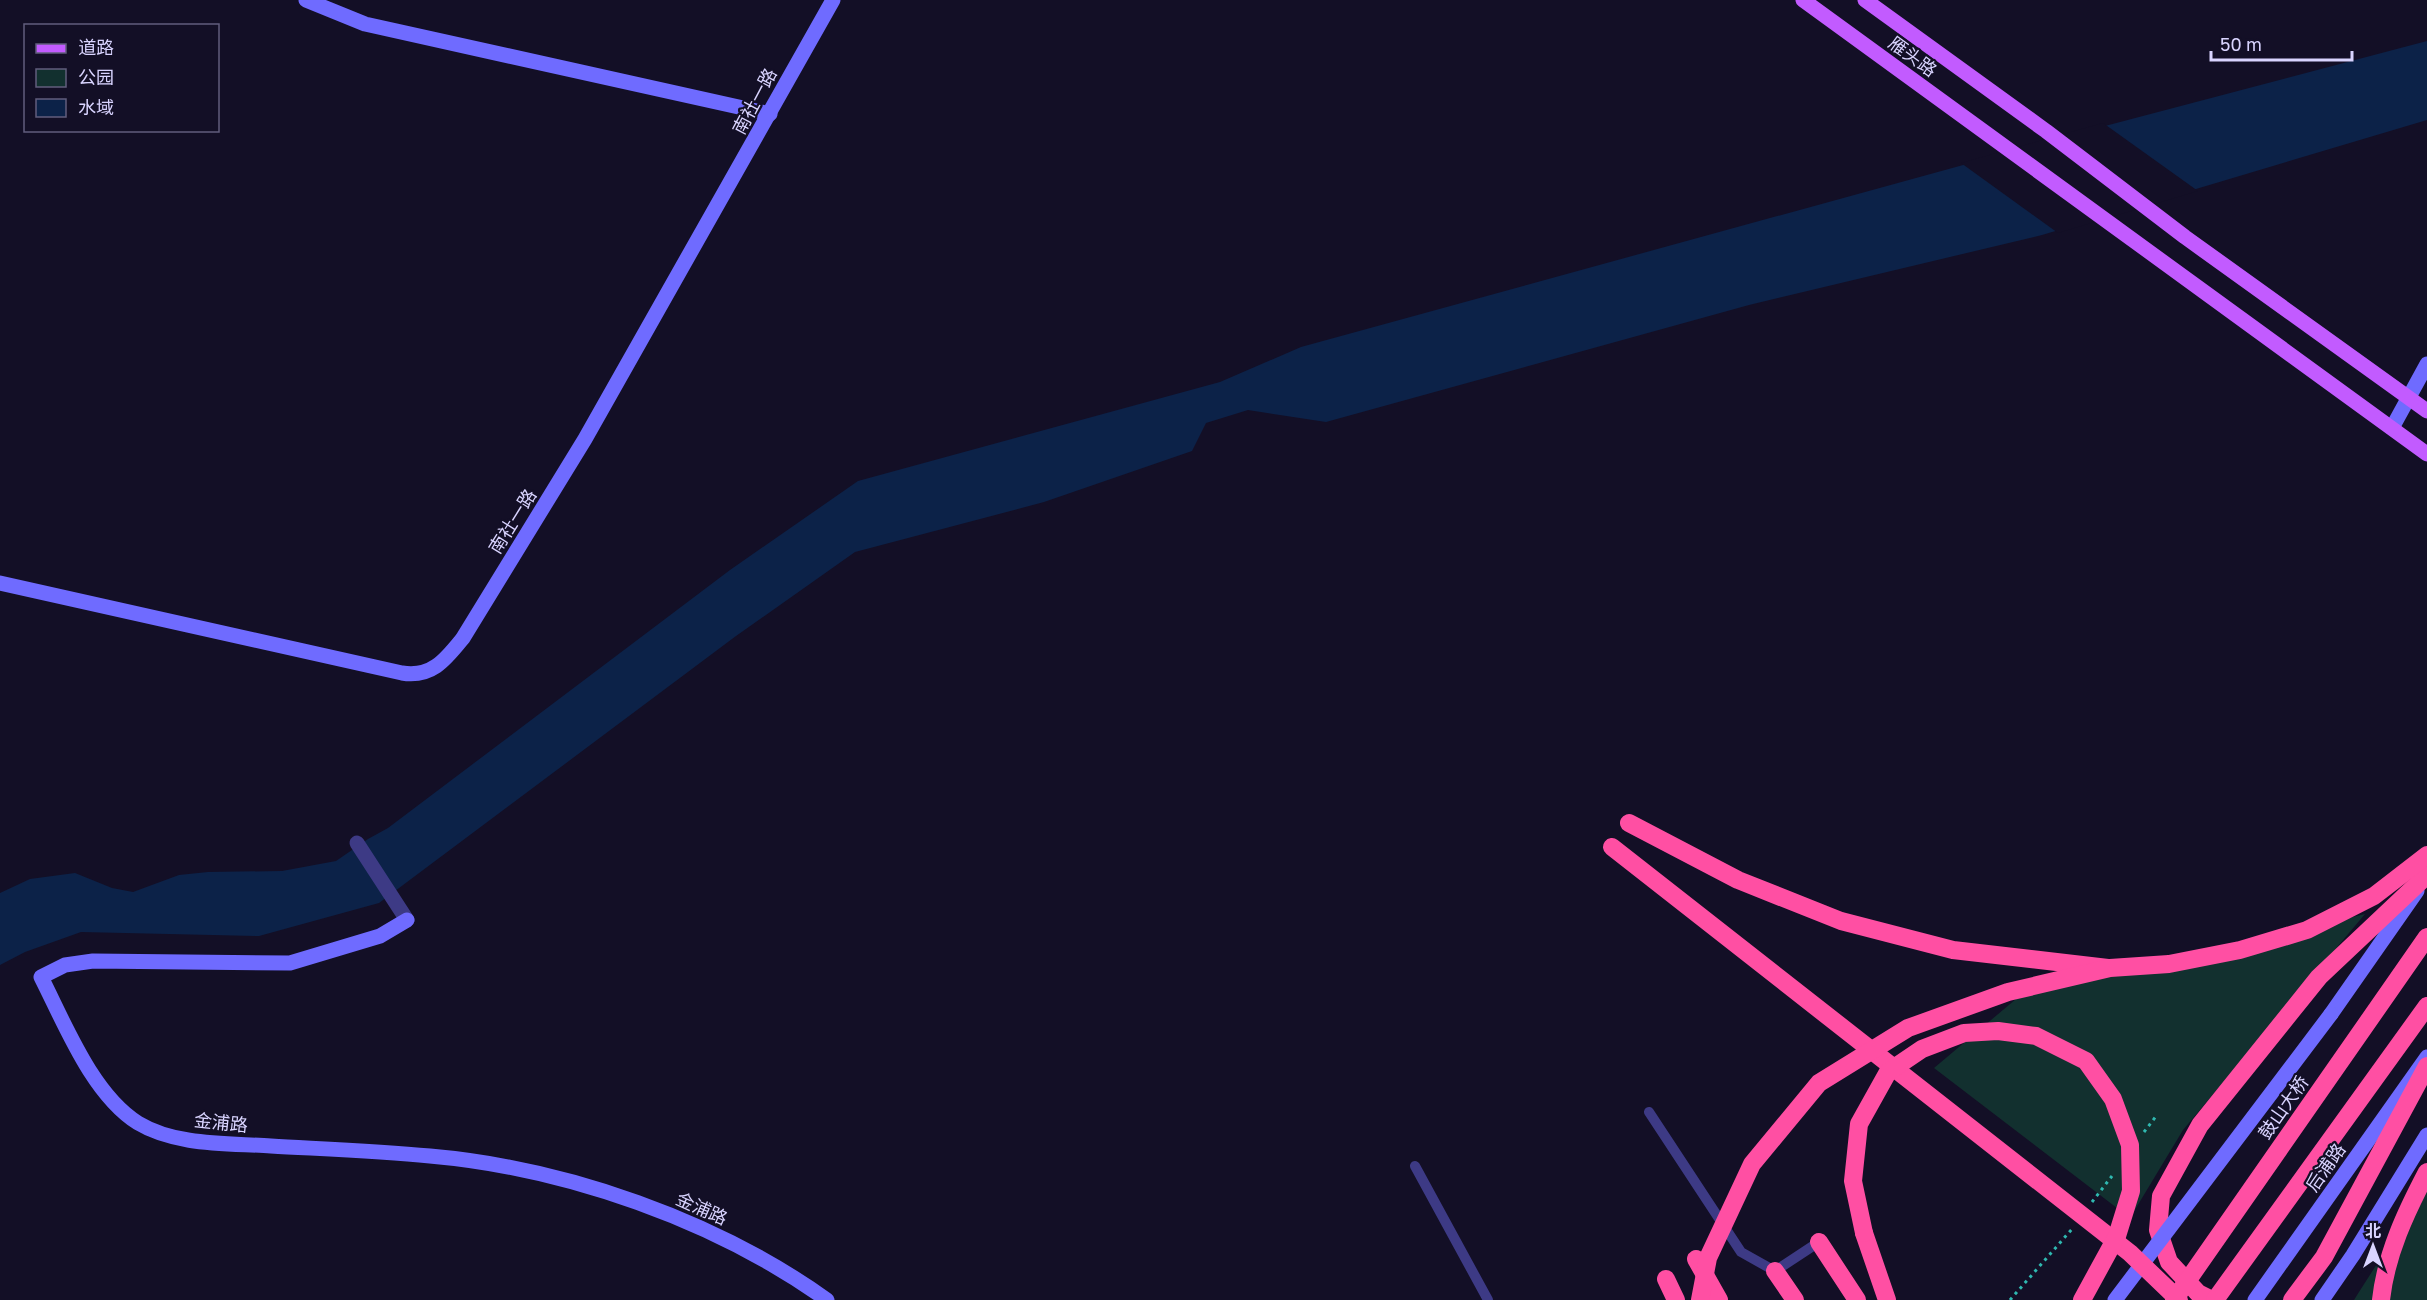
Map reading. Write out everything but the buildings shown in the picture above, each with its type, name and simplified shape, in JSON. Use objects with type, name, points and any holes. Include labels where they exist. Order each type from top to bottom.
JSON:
[{"type":"highway","points":[[1629,823],[1738,879],[1841,921],[1953,950],[2110,968]]},
{"type":"highway","points":[[1612,848],[2130,1253],[2179,1300]]},
{"type":"highway","points":[[1700,1300],[1708,1258],[1752,1164],[1819,1083],[1908,1028],[2008,992],[2110,968],[2169,964],[2240,950],[2307,930],[2374,896],[2427,855]]},
{"type":"highway","points":[[2427,876],[2319,977],[2200,1125],[2161,1196],[2158,1230],[2169,1262],[2198,1293],[2213,1300],[2427,1006]]},
{"type":"highway","name":"鼓山大桥","points":[[2174,1300],[2427,937]]},
{"type":"highway","points":[[1887,1300],[1864,1233],[1853,1181],[1859,1125],[1888,1072],[1922,1049],[1964,1033],[1998,1031],[2036,1036],[2086,1061],[2113,1099],[2130,1145],[2132,1191],[2116,1236],[2082,1300]]},
{"type":"highway","points":[[2292,1300],[2324,1257],[2427,1066]]},
{"type":"highway","points":[[2381,1300],[2392,1249],[2427,1172]]},
{"type":"highway","points":[[1819,1242],[1857,1300]]},
{"type":"highway","points":[[1696,1259],[1719,1300]]},
{"type":"highway","points":[[1775,1271],[1795,1300]]},
{"type":"highway","points":[[1666,1280],[1677,1300]]},
{"type":"main road","name":"雁头路","points":[[1803,0],[2427,454]]},
{"type":"main road","name":"雁头路","points":[[1865,0],[2046,131],[2185,237],[2427,411]]},
{"type":"street","points":[[306,0],[365,24],[770,114]]},
{"type":"street","name":"南社一路","points":[[0,583],[402,673],[414,674],[433,669],[448,657],[463,638],[585,439],[833,0]]},
{"type":"street","points":[[2392,428],[2427,364]]},
{"type":"street","name":"金浦路","points":[[357,843],[404,915],[381,936],[290,963],[93,961],[65,965],[41,977],[96,1080],[120,1108],[135,1121],[162,1134],[206,1142],[458,1159],[587,1187],[645,1205],[722,1238],[802,1282],[827,1300]]},
{"type":"street","points":[[2115,1300],[2331,1014],[2427,876]]},
{"type":"street","name":"后浦路","points":[[2254,1300],[2427,1057]]},
{"type":"street","points":[[2322,1300],[2353,1255],[2427,1135]]},
{"type":"lane","points":[[1649,1112],[1742,1252],[1775,1271],[1819,1242]]},
{"type":"lane","points":[[1415,1167],[1488,1300]]},
{"type":"path","points":[[2010,1300],[2070,1232]]},
{"type":"green space","points":[[2365,914],[2183,1130],[2130,1218],[1934,1068],[2016,999]]},
{"type":"green space","points":[[2427,1186],[2427,1300],[2354,1300],[2359,1292]]},
{"type":"water","points":[[2427,41],[2427,120],[2042,235],[1749,305],[1326,422],[1248,410],[1206,423],[1192,451],[1044,502],[855,552],[736,636],[379,903],[259,936],[81,932],[25,952],[0,965],[0,893],[30,879],[75,873],[112,888],[133,892],[179,875],[208,872],[282,871],[336,861],[388,828],[730,570],[858,481],[1220,382],[1301,347],[2105,126]]},
{"type":"pier","points":[[2103,123],[2198,191],[2058,233],[1961,163]]}]
